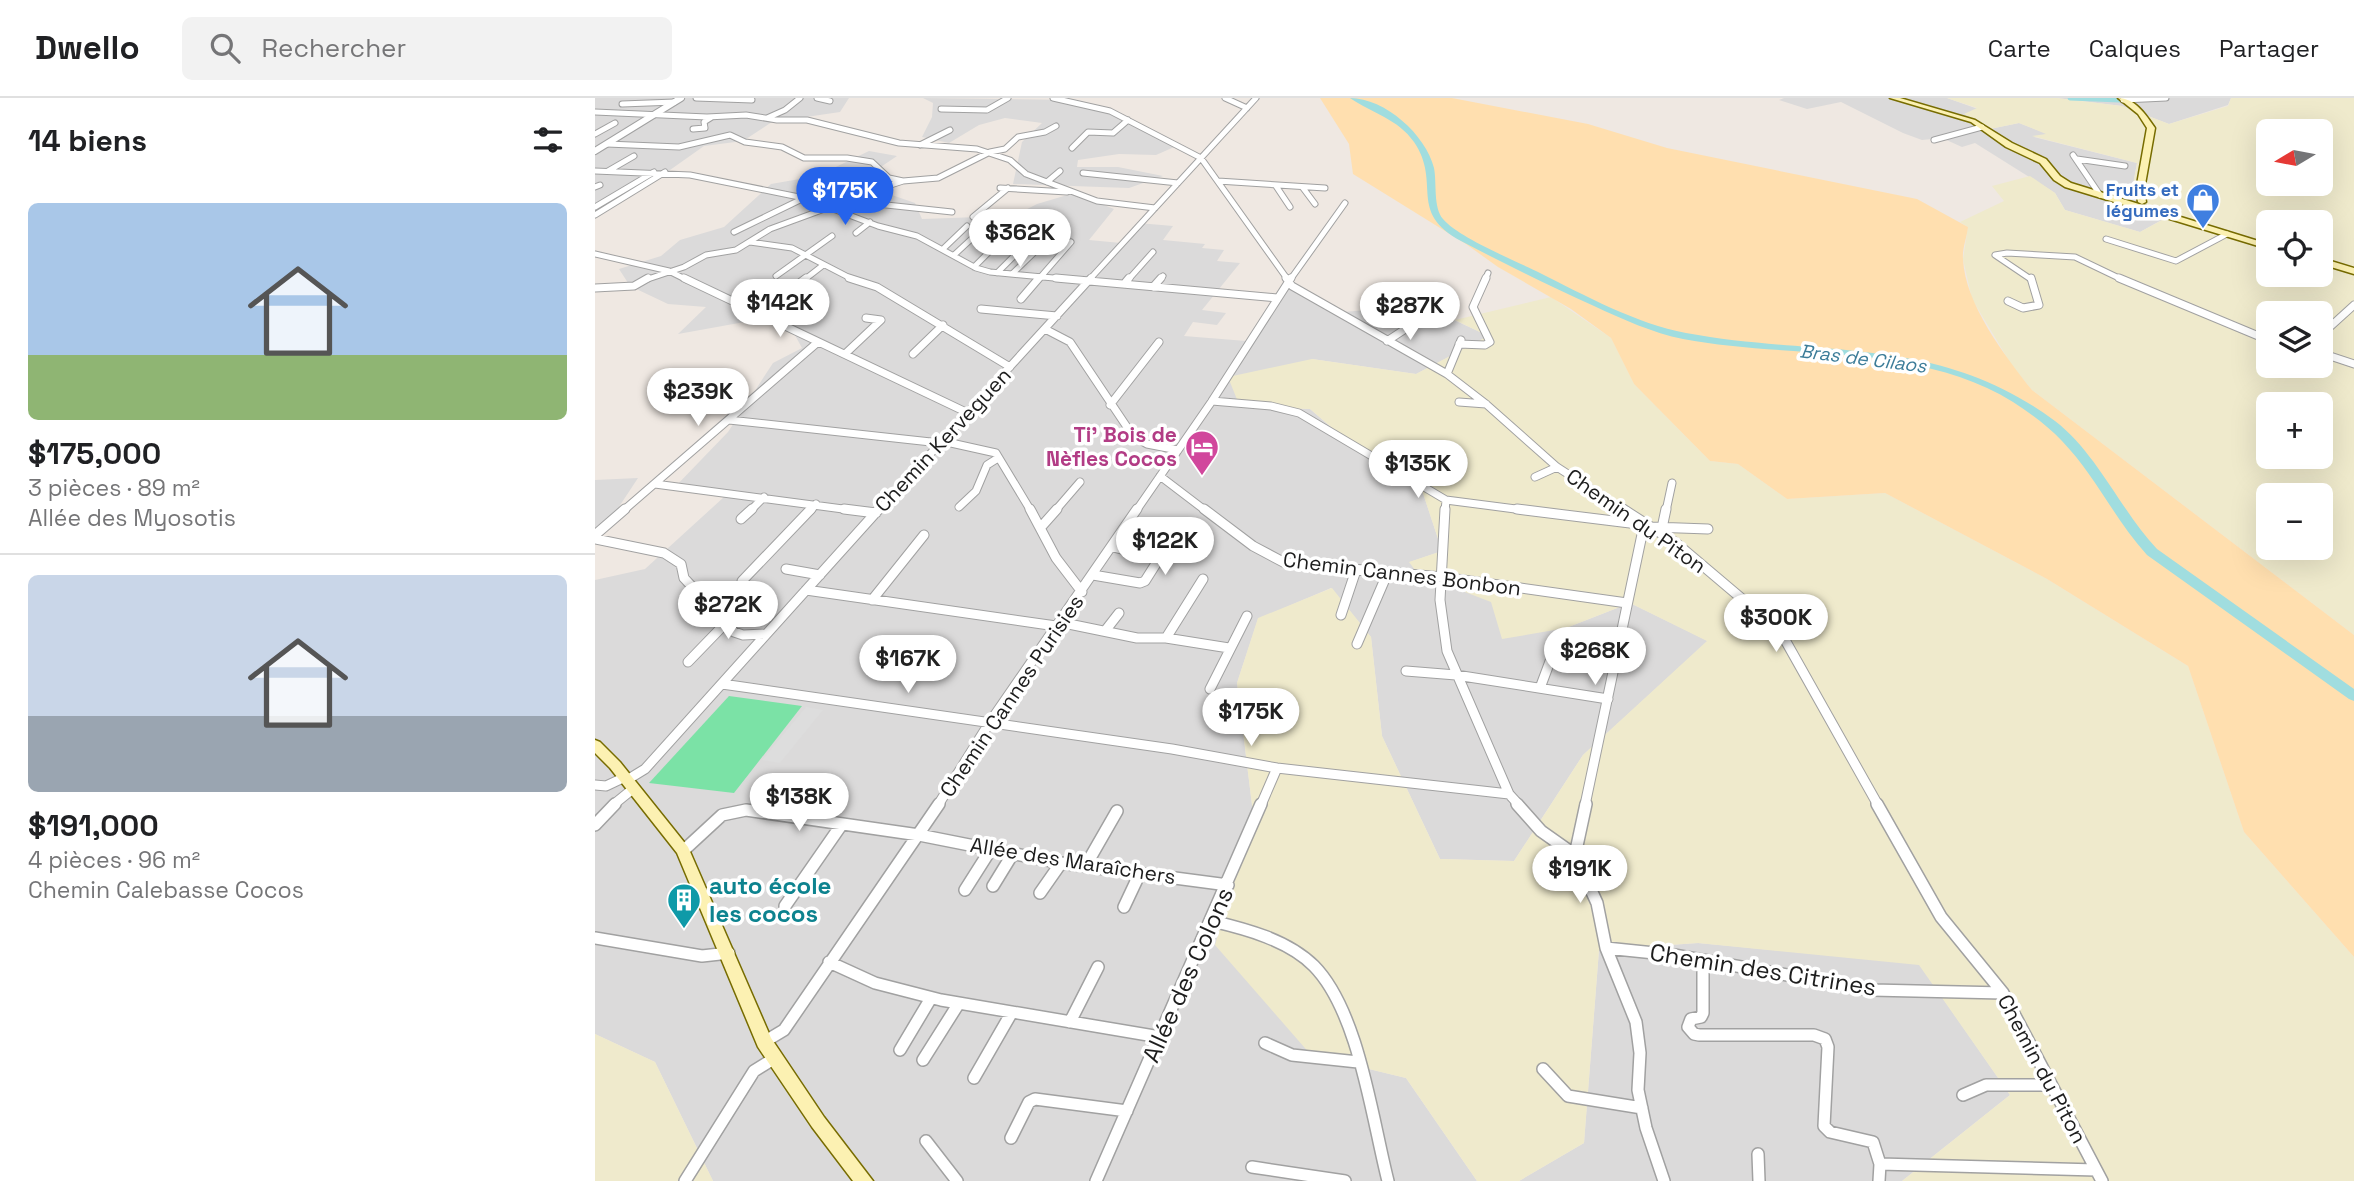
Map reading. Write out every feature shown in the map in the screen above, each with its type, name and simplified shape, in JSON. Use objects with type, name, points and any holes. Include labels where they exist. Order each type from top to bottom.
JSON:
[{"type":"main road","points":[[1893,98],[1960,116],[2009,145],[2043,161],[2060,181],[2127,203],[2146,204],[2256,242]]},
{"type":"main road","points":[[2122,99],[2141,113],[2151,128],[2140,190],[2146,204],[2256,242]]},
{"type":"main road","points":[[2333,265],[2354,271]]},
{"type":"main road","points":[[595,745],[629,782],[683,851],[729,953],[764,1042],[818,1122],[864,1181]]},
{"type":"street","points":[[696,98],[752,100]]},
{"type":"street","points":[[765,119],[782,112],[800,98]]},
{"type":"street","points":[[817,98],[830,101]]},
{"type":"street","points":[[941,109],[987,110],[1008,98]]},
{"type":"street","name":"Chemin du Piton","points":[[1053,98],[1110,111],[1201,158],[1288,282],[1447,374],[1486,404],[1557,467],[1676,543],[1780,631],[1941,917],[2003,993],[2099,1175]]},
{"type":"street","points":[[1225,98],[1247,108]]},
{"type":"street","name":"Chemin Kerveguen","points":[[595,825],[624,794],[629,782],[645,769],[765,634],[1256,98]]},
{"type":"street","points":[[2122,99],[2166,98]]},
{"type":"street","points":[[1085,104],[1091,99]]},
{"type":"street","points":[[622,104],[678,100]]},
{"type":"street","points":[[595,151],[678,100]]},
{"type":"street","points":[[595,112],[712,117],[746,115],[765,119],[815,121],[890,141],[991,152],[1010,160],[1026,174],[1072,193],[1111,204],[1155,208]]},
{"type":"street","points":[[693,129],[705,128],[704,122],[712,117]]},
{"type":"street","points":[[1072,148],[1088,132],[1114,134],[1128,120]]},
{"type":"street","points":[[595,134],[615,123]]},
{"type":"street","points":[[595,145],[679,147],[730,135],[745,142],[782,147],[804,158],[847,158],[872,162],[889,178],[903,181],[936,179],[991,152],[1005,149],[1018,137],[1045,132],[1056,126]]},
{"type":"street","points":[[1934,141],[1982,127]]},
{"type":"street","points":[[919,145],[950,130]]},
{"type":"street","points":[[608,171],[634,156]]},
{"type":"street","points":[[2100,195],[2075,157],[2125,166]]},
{"type":"street","points":[[595,171],[665,172],[714,178],[804,198],[917,236],[944,248],[974,267],[997,273],[1277,298]]},
{"type":"street","points":[[1047,182],[1060,171]]},
{"type":"street","points":[[595,207],[654,172]]},
{"type":"street","points":[[595,215],[665,172]]},
{"type":"street","points":[[1083,173],[1178,183]]},
{"type":"street","points":[[595,288],[634,286],[650,276],[706,256],[736,250],[770,229],[903,181]]},
{"type":"street","points":[[1218,181],[1325,188]]},
{"type":"street","points":[[1276,186],[1290,207]]},
{"type":"street","points":[[1000,188],[1072,193]]},
{"type":"street","points":[[973,217],[1008,188]]},
{"type":"street","points":[[1303,188],[1315,204]]},
{"type":"street","points":[[622,191],[633,192]]},
{"type":"street","points":[[734,232],[804,198]]},
{"type":"street","points":[[848,201],[951,212]]},
{"type":"street","name":"Chemin Cannes Purisies","points":[[764,1042],[784,1030],[919,835],[990,722],[1212,401],[1277,298],[1345,203]]},
{"type":"street","points":[[595,207],[605,209]]},
{"type":"street","points":[[856,233],[870,222]]},
{"type":"street","points":[[944,248],[967,226]]},
{"type":"street","points":[[954,255],[980,231]]},
{"type":"street","points":[[2106,239],[2176,261],[2227,234]]},
{"type":"street","points":[[776,276],[832,236]]},
{"type":"street","points":[[974,267],[1006,236]]},
{"type":"street","points":[[750,242],[792,248],[822,266],[877,287],[1010,367]]},
{"type":"street","points":[[1012,274],[1045,242]]},
{"type":"street","points":[[1021,299],[1071,242]]},
{"type":"street","points":[[997,273],[1025,245]]},
{"type":"street","points":[[1124,284],[1153,252]]},
{"type":"street","points":[[2008,301],[2020,307],[2033,308],[2039,305],[2037,288],[2034,279],[1995,255],[2007,253],[2075,257],[2157,296],[2256,335]]},
{"type":"street","points":[[595,254],[669,271],[968,413]]},
{"type":"street","points":[[794,287],[822,266]]},
{"type":"street","points":[[1447,374],[1460,342],[1485,345],[1490,342],[1473,307],[1488,273]]},
{"type":"street","points":[[1153,287],[1163,276]]},
{"type":"street","points":[[2333,324],[2354,305]]},
{"type":"street","points":[[981,309],[1057,316]]},
{"type":"street","points":[[845,355],[881,320],[866,318]]},
{"type":"street","points":[[1387,341],[1419,320]]},
{"type":"street","points":[[913,354],[943,325]]},
{"type":"street","points":[[1045,329],[1070,342],[1110,405],[1139,441],[1178,450]]},
{"type":"street","points":[[595,537],[818,342]]},
{"type":"street","points":[[1110,405],[1159,342]]},
{"type":"street","points":[[2333,357],[2354,364]]},
{"type":"street","points":[[1212,401],[1272,406],[1299,412],[1446,500],[1618,520],[1662,528],[1708,529]]},
{"type":"street","points":[[1459,402],[1486,404]]},
{"type":"street","points":[[729,419],[941,442],[989,450],[998,458],[1041,527],[1056,558],[1082,592]]},
{"type":"street","points":[[959,507],[975,491],[980,474],[998,458]]},
{"type":"street","points":[[1535,477],[1557,467]]},
{"type":"street","name":"Chemin Cannes Bonbon","points":[[1160,476],[1254,546],[1275,559],[1296,565],[1441,577],[1627,603]]},
{"type":"street","points":[[1041,527],[1080,482]]},
{"type":"street","points":[[1662,528],[1672,483]]},
{"type":"street","points":[[655,484],[876,513]]},
{"type":"street","points":[[741,519],[764,497]]},
{"type":"street","points":[[1446,500],[1441,577],[1442,625],[1456,675],[1509,794],[1541,831],[1575,855],[1597,903],[1606,948],[1636,1022],[1640,1053],[1638,1090],[1664,1181]]},
{"type":"street","points":[[742,581],[816,504]]},
{"type":"street","points":[[1575,855],[1644,525]]},
{"type":"street","points":[[872,600],[924,535]]},
{"type":"street","points":[[595,537],[664,553],[674,558],[681,564],[684,578],[739,635],[765,634]]},
{"type":"street","points":[[1093,575],[1140,583],[1157,562],[1154,557],[1112,547]]},
{"type":"street","points":[[786,569],[820,575]]},
{"type":"street","points":[[1341,615],[1356,570]]},
{"type":"street","points":[[1357,644],[1388,572]]},
{"type":"street","points":[[1166,639],[1203,579]]},
{"type":"street","points":[[806,590],[1058,624],[1137,638],[1166,639],[1229,648]]},
{"type":"street","points":[[688,662],[748,600]]},
{"type":"street","points":[[1105,631],[1119,613]]},
{"type":"street","points":[[1210,690],[1247,616]]},
{"type":"street","points":[[1541,688],[1552,656]]},
{"type":"street","points":[[1406,671],[1456,675],[1608,698]]},
{"type":"street","points":[[722,684],[990,722],[1277,768],[1509,794]]},
{"type":"street","name":"Allée des Colons","points":[[1096,1181],[1212,922],[1277,768]]},
{"type":"street","points":[[595,785],[629,782]]},
{"type":"street","name":"Allée des Maraîchers","points":[[683,851],[722,816],[735,811],[919,835],[1012,855],[1228,885]]},
{"type":"street","points":[[1086,865],[1117,811]]},
{"type":"street","points":[[785,906],[842,824]]},
{"type":"street","points":[[965,890],[991,849]]},
{"type":"street","points":[[993,886],[1012,855]]},
{"type":"street","points":[[1040,893],[1062,863]]},
{"type":"street","points":[[1124,907],[1140,873]]},
{"type":"street","points":[[1212,922],[1233,926],[1288,948],[1314,966],[1336,997],[1370,1100],[1388,1181]]},
{"type":"street","points":[[595,938],[702,956],[729,953]]},
{"type":"street","name":"Chemin des Citrines","points":[[1606,948],[1703,961],[1872,990],[1929,989],[2003,993]]},
{"type":"street","points":[[1703,961],[1703,1013],[1701,1017],[1691,1019],[1688,1027],[1690,1031],[1699,1034],[1820,1036],[1825,1039],[1828,1047],[1824,1126],[1830,1132],[1873,1142],[1880,1164],[1879,1181]]},
{"type":"street","points":[[829,962],[875,983],[931,998],[1160,1037]]},
{"type":"street","points":[[1070,1022],[1098,967]]},
{"type":"street","points":[[900,1050],[931,998]]},
{"type":"street","points":[[923,1060],[959,1003]]},
{"type":"street","points":[[974,1078],[1013,1012]]},
{"type":"street","points":[[1265,1043],[1292,1055],[1358,1062]]},
{"type":"street","points":[[685,1181],[754,1071],[775,1058]]},
{"type":"street","points":[[1543,1069],[1568,1096],[1642,1108]]},
{"type":"street","points":[[1963,1095],[1986,1085],[2051,1086]]},
{"type":"street","points":[[1011,1138],[1029,1102],[1035,1099],[1128,1111]]},
{"type":"street","points":[[926,1141],[957,1181]]},
{"type":"street","points":[[1758,1154],[1759,1181]]},
{"type":"street","points":[[1880,1164],[2099,1175]]},
{"type":"street","points":[[1252,1167],[1345,1181]]},
{"type":"shaded area","points":[[595,98],[849,98],[840,112],[772,122],[743,141],[704,146],[653,182],[595,213]]},
{"type":"shaded area","points":[[923,98],[1078,100],[1181,144],[1156,155],[1119,154],[1078,160],[1077,167],[1118,167],[1163,176],[1129,188],[1013,184],[1022,142],[1042,123],[1005,118],[979,125],[949,143],[922,137],[932,117],[933,103]]},
{"type":"shaded area","points":[[1947,98],[1978,109],[1965,114],[1990,129],[2019,123],[2048,134],[2034,137],[2137,163],[2132,190],[2167,217],[2140,232],[2065,210],[2055,193],[1975,143],[1962,147],[1942,138],[1922,140],[1841,102],[1807,109],[1779,100]]},
{"type":"shaded area","points":[[1947,98],[2057,98],[2122,106],[2169,124],[2228,106],[2231,98],[2354,98],[2354,635],[2032,390],[2011,364],[1972,299],[1963,259],[1968,227],[1960,222],[2004,201],[1992,186],[2030,176],[2055,193],[2065,210],[2140,232],[2166,218],[2133,203],[2140,200],[2132,190],[2137,163],[2032,136],[2046,134],[2019,123],[1990,129],[1964,114],[1977,108]]},
{"type":"shaded area","points":[[2057,98],[2231,98],[2228,105],[2169,124],[2122,106]]},
{"type":"shaded area","points":[[869,151],[897,156],[857,183],[915,203],[922,219],[979,217],[1006,220],[1037,204],[1074,193],[1114,209],[1089,240],[1121,243],[1138,223],[1173,226],[1163,240],[1205,244],[1202,248],[1224,250],[1217,261],[1240,263],[1202,310],[1226,313],[1217,325],[1193,322],[1184,336],[1246,341],[1284,283],[1343,312],[1380,309],[1445,316],[1489,336],[1416,374],[1312,359],[1240,407],[1310,409],[1358,450],[1419,481],[1442,551],[1410,562],[1418,574],[1566,628],[1630,603],[1708,641],[1583,755],[1514,861],[1440,859],[1382,736],[1371,637],[1331,588],[1258,619],[1237,683],[1253,813],[1311,1055],[1406,1078],[1477,1181],[713,1181],[655,1062],[595,1034],[595,580],[645,569],[724,497],[673,489],[728,432],[773,363],[802,348],[784,315],[678,334],[706,307],[668,304],[630,286],[619,269],[661,256],[680,240],[724,227],[771,184],[817,176]]},
{"type":"shaded area","points":[[1551,297],[1611,338],[1634,384],[1710,461],[1738,464],[1787,499],[1885,493],[2047,579],[2188,666],[2244,832],[2354,957],[2354,1181],[1902,1181],[2010,1095],[1919,965],[1698,943],[1599,950],[1584,1143],[1519,1181],[1477,1181],[1406,1078],[1311,1055],[1215,945],[1253,813],[1237,683],[1258,618],[1332,588],[1371,637],[1382,736],[1440,859],[1514,861],[1583,755],[1707,641],[1630,603],[1566,628],[1502,639],[1491,602],[1418,574],[1409,562],[1442,551],[1419,481],[1358,450],[1310,409],[1240,407],[1228,377],[1312,359],[1416,374],[1488,336],[1455,320]]},
{"type":"shaded area","points":[[638,478],[595,543],[595,480]]},
{"type":"shaded area","points":[[806,707],[823,710],[780,763],[762,760]]},
{"type":"shaded area","points":[[1698,943],[1919,964],[2010,1095],[1902,1181],[1519,1181],[1584,1143],[1599,950]]},
{"type":"shaded area","points":[[595,1034],[655,1062],[713,1181],[595,1181]]},
{"type":"sand","points":[[1320,98],[1452,98],[1588,124],[1667,148],[1917,199],[1968,227],[1963,259],[1971,294],[1988,329],[2032,390],[2354,635],[2354,957],[2244,832],[2188,666],[2047,579],[1885,493],[1787,499],[1738,464],[1710,461],[1634,384],[1611,338],[1571,309],[1498,267],[1353,174],[1349,144]]},
{"type":"green space","points":[[729,696],[802,706],[734,793],[649,783]]},
{"type":"waterway","name":"Bras de Cilaos","points":[[1354,98],[1396,119],[1416,139],[1429,166],[1434,211],[1444,225],[1466,240],[1588,300],[1683,336],[1877,356],[1925,365],[1971,378],[2015,398],[2054,426],[2068,440],[2093,471],[2126,522],[2152,552],[2354,696]]},
{"type":"waterway","points":[[2070,98],[2120,100]]},
{"type":"place","name":"Fruits et légumes","points":[[2203,230]]},
{"type":"place","name":"Ti' Bois de Nèfles Cocos","points":[[1202,477]]},
{"type":"place","name":"auto école les cocos","points":[[684,930]]}]
